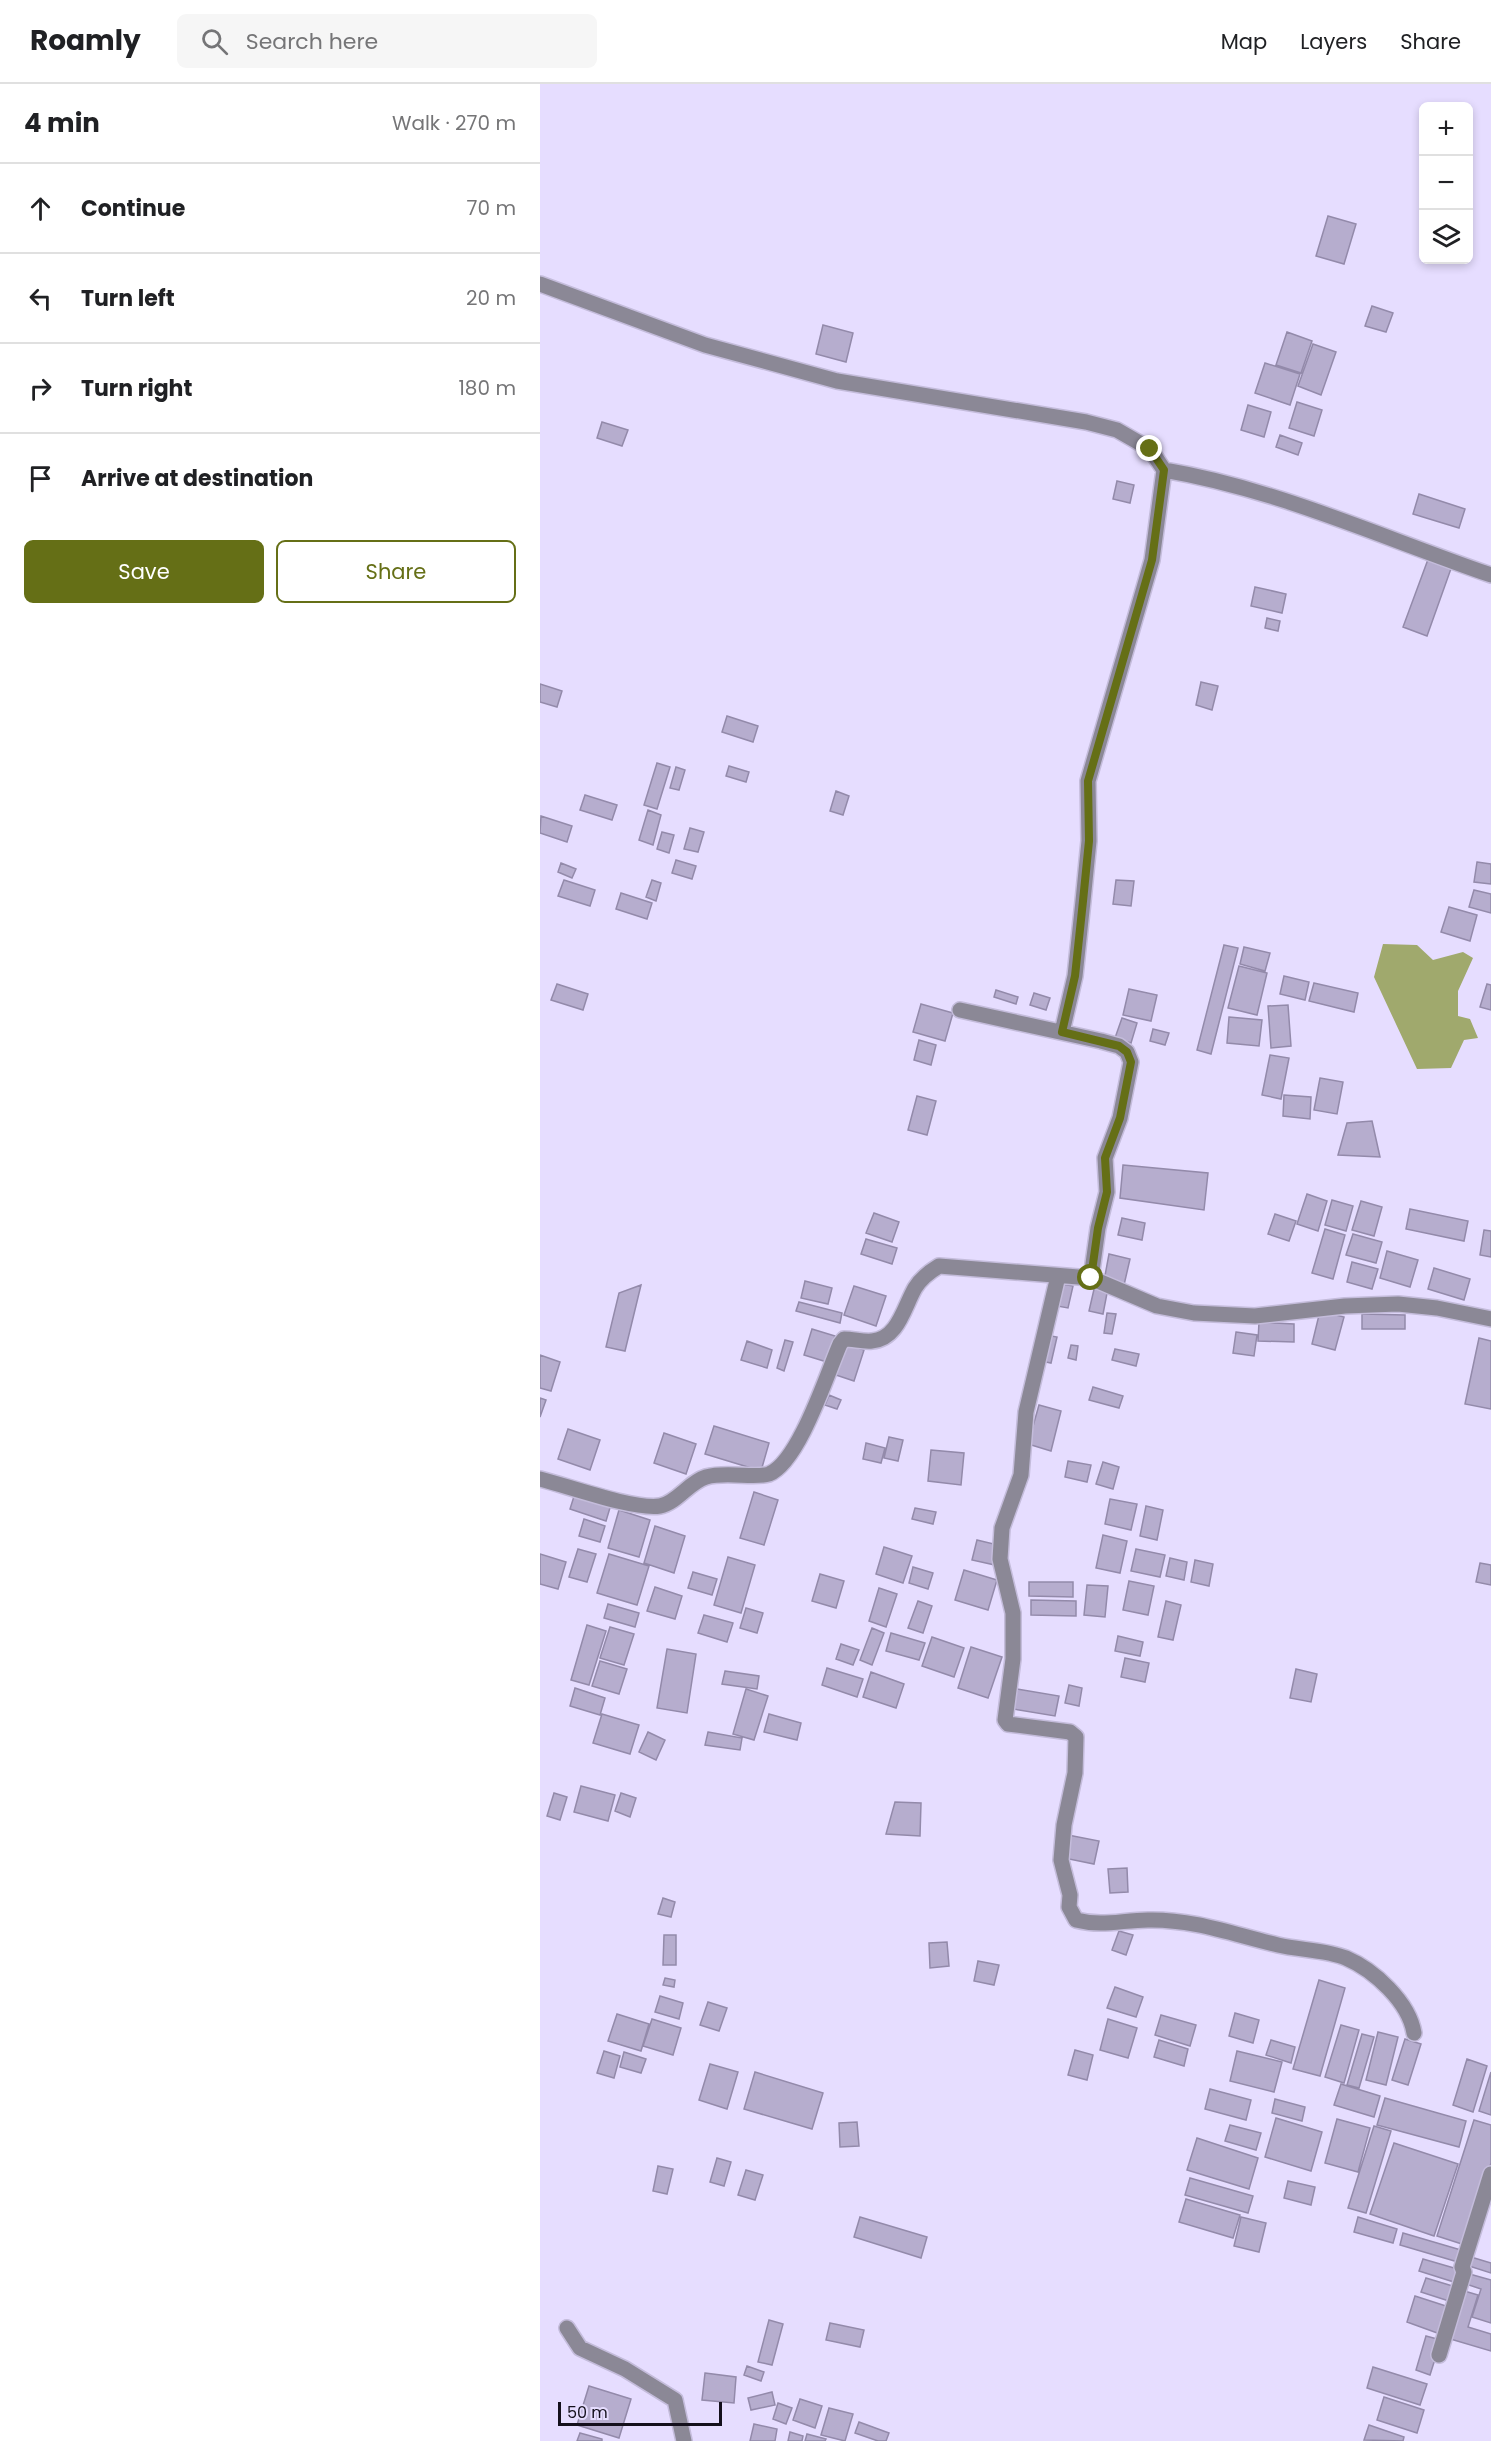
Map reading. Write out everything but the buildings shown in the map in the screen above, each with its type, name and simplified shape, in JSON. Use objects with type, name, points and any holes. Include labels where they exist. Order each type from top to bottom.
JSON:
[{"type":"street","points":[[540,284],[705,345],[837,381],[1086,422],[1118,430],[1150,449],[1164,470],[1152,560],[1088,781],[1089,841],[1085,881],[1075,976],[1062,1032]]},
{"type":"street","points":[[1164,470],[1186,473],[1306,506],[1491,575]]},
{"type":"street","points":[[960,1010],[1119,1046],[1127,1052],[1131,1062],[1120,1118],[1105,1158],[1107,1192],[1098,1228],[1091,1278]]},
{"type":"street","points":[[540,1479],[631,1503],[660,1506],[703,1478],[722,1473],[767,1474],[782,1466],[796,1447],[840,1344],[844,1339],[873,1342],[886,1337],[897,1326],[915,1287],[925,1275],[939,1266],[1091,1278],[1157,1306],[1194,1313],[1255,1316],[1345,1306],[1398,1305],[1437,1308],[1491,1319]]},
{"type":"street","points":[[1058,1276],[1026,1412],[1021,1474],[1002,1528],[1000,1559],[1013,1613],[1013,1659],[1005,1720],[1008,1724],[1070,1732],[1076,1737],[1075,1773],[1064,1825],[1061,1860],[1070,1895],[1069,1907],[1076,1920],[1093,1924],[1149,1920],[1210,1926],[1278,1945],[1345,1958],[1383,1982],[1400,2001],[1413,2022],[1414,2033]]},
{"type":"street","points":[[1439,2355],[1464,2272],[1462,2267],[1491,2174]]},
{"type":"street","points":[[567,2328],[580,2348],[625,2369],[675,2400],[684,2441]]},
{"type":"shaded area","points":[[1383,944],[1417,945],[1433,960],[1463,952],[1473,958],[1458,991],[1458,1016],[1470,1019],[1478,1038],[1464,1040],[1451,1068],[1417,1069],[1374,977]]},
{"type":"route","points":[[1091,1278],[1098,1228],[1107,1192],[1105,1158],[1120,1118],[1131,1062],[1127,1052],[1119,1046],[1062,1032],[1075,976],[1083,901],[1089,841],[1088,781],[1152,560],[1164,470],[1150,449]]}]
